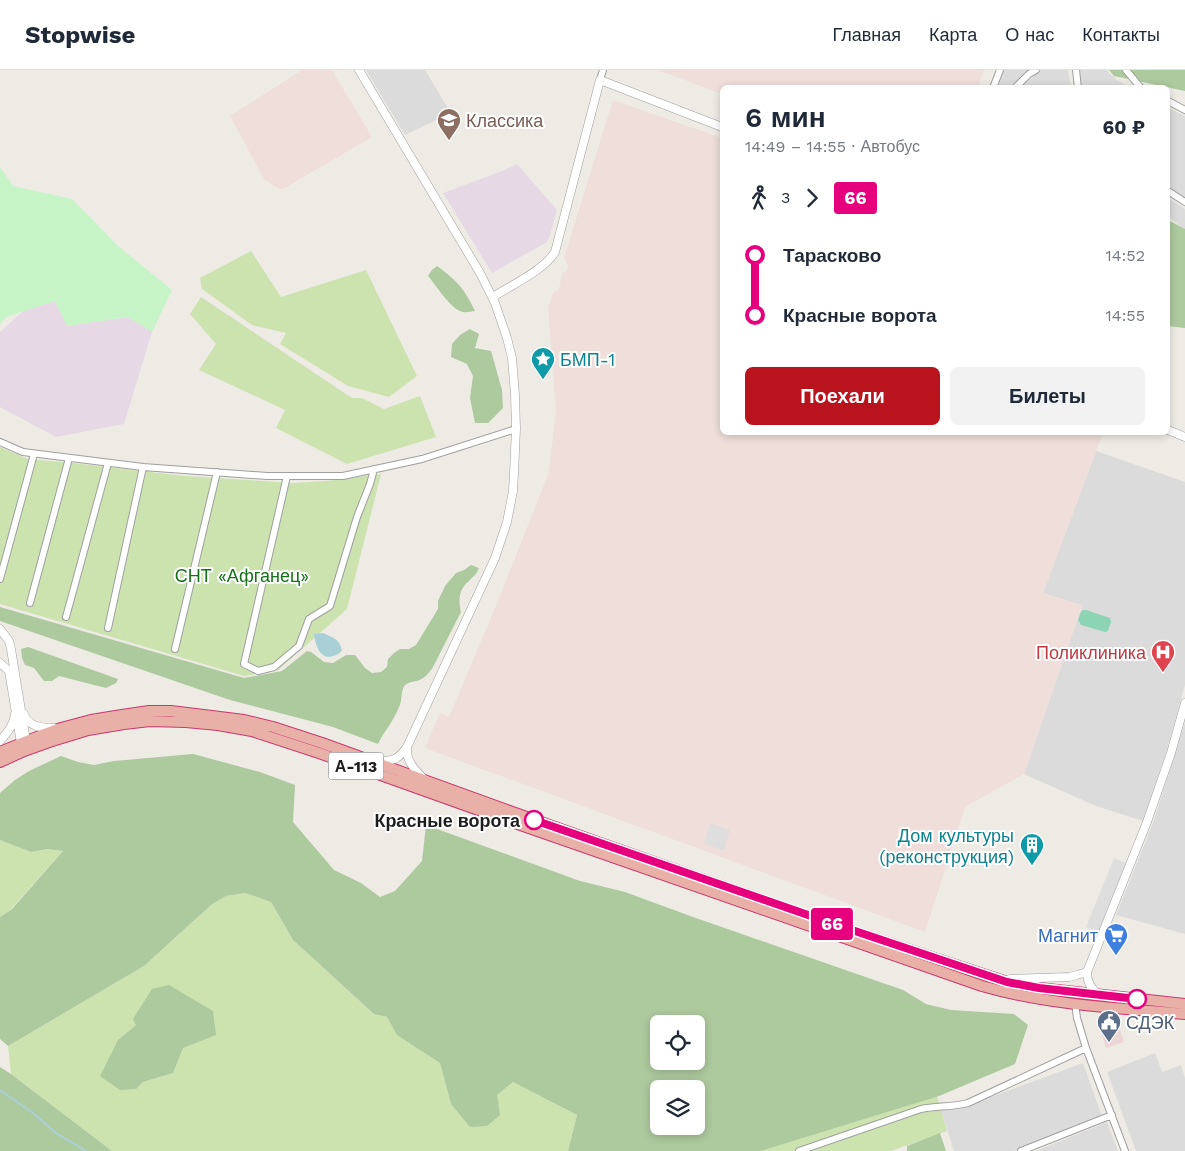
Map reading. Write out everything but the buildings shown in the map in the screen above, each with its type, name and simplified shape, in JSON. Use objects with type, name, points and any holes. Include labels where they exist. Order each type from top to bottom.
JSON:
[{"type":"highway","name":"А-113","points":[[0,752],[24,745],[61,728],[91,720],[149,711],[186,712],[244,720],[273,727],[375,762],[707,881],[995,978],[1039,988],[1185,1004]]},
{"type":"highway","name":"А-113","points":[[0,762],[24,745],[49,742],[88,730],[124,724],[171,721],[218,725],[252,731],[982,986],[1028,997],[1185,1014]]},
{"type":"street","points":[[359,70],[493,296],[512,358],[516,429],[513,491],[505,528],[491,569],[407,746],[398,758],[375,762]]},
{"type":"street","points":[[493,296],[541,267],[555,252],[603,70]]},
{"type":"street","points":[[994,85],[1000,70]]},
{"type":"street","points":[[1018,85],[1036,70]]},
{"type":"street","points":[[1076,70],[1078,85]]},
{"type":"street","points":[[1126,70],[1138,85]]},
{"type":"street","points":[[600,80],[720,126]]},
{"type":"street","points":[[1170,102],[1185,110]]},
{"type":"street","points":[[1170,192],[1185,202]]},
{"type":"street","points":[[0,442],[23,452],[34,454],[143,467],[267,476],[343,476],[422,459],[516,429]]},
{"type":"street","points":[[1170,431],[1185,437]]},
{"type":"street","points":[[0,579],[34,454]]},
{"type":"street","points":[[30,603],[70,458]]},
{"type":"street","points":[[66,617],[108,463]]},
{"type":"street","points":[[108,628],[143,467]]},
{"type":"street","points":[[287,476],[244,664],[258,671],[274,667],[299,646],[309,619],[330,606],[356,517],[370,484],[374,469]]},
{"type":"street","points":[[175,649],[217,472]]},
{"type":"street","points":[[0,629],[9,641],[11,649],[24,745]]},
{"type":"street","points":[[0,663],[9,671],[18,706],[28,722],[44,728],[61,728]]},
{"type":"street","points":[[1098,994],[1090,986],[1087,972],[1147,822],[1171,753],[1185,703]]},
{"type":"street","points":[[0,741],[10,728],[18,706]]},
{"type":"street","points":[[407,746],[406,751],[410,764],[425,780]]},
{"type":"street","points":[[995,978],[1069,977],[1087,972]]},
{"type":"street","points":[[1075,1003],[1077,1018],[1086,1048],[1125,1151]]},
{"type":"street","points":[[799,1151],[921,1109],[968,1103],[1086,1048]]},
{"type":"street","points":[[1021,1151],[1112,1115]]},
{"type":"shaded area","points":[[302,70],[332,70],[372,137],[283,189],[279,189],[264,179],[230,116]]},
{"type":"shaded area","points":[[366,70],[425,70],[451,113],[405,135]]},
{"type":"shaded area","points":[[658,70],[984,70],[979,85],[720,85],[720,93]]},
{"type":"shaded area","points":[[1004,70],[1035,70],[1017,85],[999,85]]},
{"type":"shaded area","points":[[1041,70],[1068,70],[1071,85],[1024,85]]},
{"type":"shaded area","points":[[1075,70],[1106,70],[1126,85],[1079,85]]},
{"type":"shaded area","points":[[613,100],[720,137],[720,435],[1102,435],[1043,593],[1082,605],[1024,774],[965,807],[925,932],[425,748],[440,713],[449,717],[549,472],[556,411],[548,307],[553,293],[558,290],[561,283],[563,272],[566,273],[568,267],[564,258]]},
{"type":"shaded area","points":[[1170,109],[1185,116],[1185,200],[1170,190]]},
{"type":"shaded area","points":[[517,164],[557,210],[547,242],[492,273],[443,193]]},
{"type":"shaded area","points":[[1170,199],[1185,209],[1185,230],[1170,218]]},
{"type":"shaded area","points":[[55,301],[67,326],[128,317],[152,332],[124,424],[56,437],[0,407],[0,332],[23,311]]},
{"type":"shaded area","points":[[1096,451],[1185,482],[1185,685],[1166,752],[1143,821],[1096,806],[1024,774],[1082,606],[1043,593]]},
{"type":"shaded area","points":[[1185,722],[1185,934],[1116,915],[1153,823]]},
{"type":"shaded area","points":[[710,823],[730,830],[724,850],[704,844]]},
{"type":"shaded area","points":[[1114,858],[1126,863],[1099,932],[1086,927]]},
{"type":"shaded area","points":[[1120,1029],[1124,1042],[1106,1048],[1101,1032]]},
{"type":"shaded area","points":[[1155,1053],[1162,1072],[1181,1065],[1185,1078],[1185,1151],[1136,1151],[1107,1072]]},
{"type":"shaded area","points":[[1083,1063],[1102,1116],[1014,1151],[954,1151],[941,1111],[977,1102]]},
{"type":"shaded area","points":[[1107,1122],[1118,1151],[1036,1151]]},
{"type":"green space","points":[[1109,70],[1185,70],[1185,91],[1170,88],[1170,85],[1157,85],[1114,76]]},
{"type":"green space","points":[[0,167],[13,186],[72,199],[118,246],[172,290],[152,332],[128,317],[67,326],[55,301],[6,317],[0,324]]},
{"type":"green space","points":[[1170,221],[1185,229],[1185,328],[1170,326]]},
{"type":"green space","points":[[251,251],[281,297],[366,270],[417,376],[389,397],[348,386],[280,344],[286,333],[252,325],[202,289],[200,278]]},
{"type":"green space","points":[[437,266],[459,285],[475,311],[464,312],[458,310],[444,297],[428,276]]},
{"type":"green space","points":[[201,297],[352,398],[362,398],[384,409],[420,396],[436,437],[347,464],[276,428],[285,410],[199,370],[216,344],[190,314]]},
{"type":"green space","points":[[470,329],[479,334],[475,348],[491,351],[502,390],[503,408],[488,423],[475,423],[470,398],[473,376],[467,364],[451,357],[452,344],[460,335]]},
{"type":"green space","name":"СНТ «Афганец»","points":[[0,447],[28,459],[184,476],[293,483],[381,474],[347,609],[278,670],[244,676],[0,604]]},
{"type":"green space","points":[[471,565],[479,568],[461,591],[461,612],[433,667],[424,677],[405,685],[397,712],[378,744],[333,727],[230,700],[0,621],[0,607],[244,678],[282,671],[307,651],[324,662],[333,663],[346,655],[355,655],[365,668],[372,673],[381,672],[387,667],[388,659],[394,653],[400,649],[409,649],[416,645],[438,609],[438,601],[445,586],[456,573]]},
{"type":"green space","points":[[1083,610],[1110,618],[1111,622],[1108,631],[1105,632],[1081,625],[1078,620]]},
{"type":"green space","points":[[28,647],[118,679],[116,683],[106,688],[59,676],[52,681],[44,681],[34,668],[25,665],[21,649]]},
{"type":"green space","points":[[193,754],[260,772],[295,785],[293,822],[334,870],[361,883],[380,897],[395,891],[422,861],[426,825],[580,881],[625,892],[903,990],[926,1004],[951,1010],[1014,1014],[1028,1025],[1015,1064],[939,1096],[760,1151],[568,1151],[577,1115],[513,1082],[497,1095],[500,1115],[487,1126],[470,1127],[451,1104],[440,1063],[397,1035],[387,1017],[374,1014],[293,940],[271,902],[245,893],[226,896],[211,905],[144,966],[8,1046],[0,1039],[0,917],[12,909],[63,851],[47,849],[31,852],[0,840],[0,793],[29,771],[61,756],[94,765],[114,761]]},
{"type":"green space","points":[[0,840],[31,852],[47,849],[63,851],[11,909],[0,917]]},
{"type":"green space","points":[[245,893],[271,902],[293,940],[374,1014],[387,1017],[398,1035],[440,1063],[451,1104],[497,1095],[513,1082],[577,1115],[568,1151],[112,1151],[11,1074],[8,1046],[144,966],[211,905],[226,896]],"holes":[[[136,1025],[173,1073],[143,1082],[135,1089],[118,1040]]]},
{"type":"green space","points":[[169,985],[213,1011],[216,1035],[183,1048],[173,1073],[143,1082],[136,1089],[120,1090],[100,1076],[118,1040],[136,1025],[133,1019],[152,989]]},
{"type":"green space","points":[[0,1067],[11,1074],[112,1151],[0,1151]]},
{"type":"green space","points":[[936,1093],[947,1131],[891,1151],[744,1151]]},
{"type":"green space","points":[[940,1133],[946,1151],[907,1151],[907,1146]]},
{"type":"water","points":[[323,633],[338,641],[342,651],[331,657],[326,657],[322,654],[317,646],[314,634]]},
{"type":"waterway","points":[[0,1090],[33,1113],[56,1133],[86,1151]]},
{"type":"bus line","name":"66","points":[[534,820],[1007,982],[1039,988],[1137,999]]},
{"type":"place","name":"Классика","points":[[449,141]]},
{"type":"place","name":"БМП-1","points":[[543,380]]},
{"type":"place","name":"Поликлиника","points":[[1163,673]]},
{"type":"place","name":"Красные ворота","points":[[534,820]]},
{"type":"place","name":"Дом культуры (реконструкция)","points":[[1032,866]]},
{"type":"place","name":"Магнит","points":[[1116,956]]},
{"type":"place","name":"СДЭК","points":[[1109,1043]]}]
